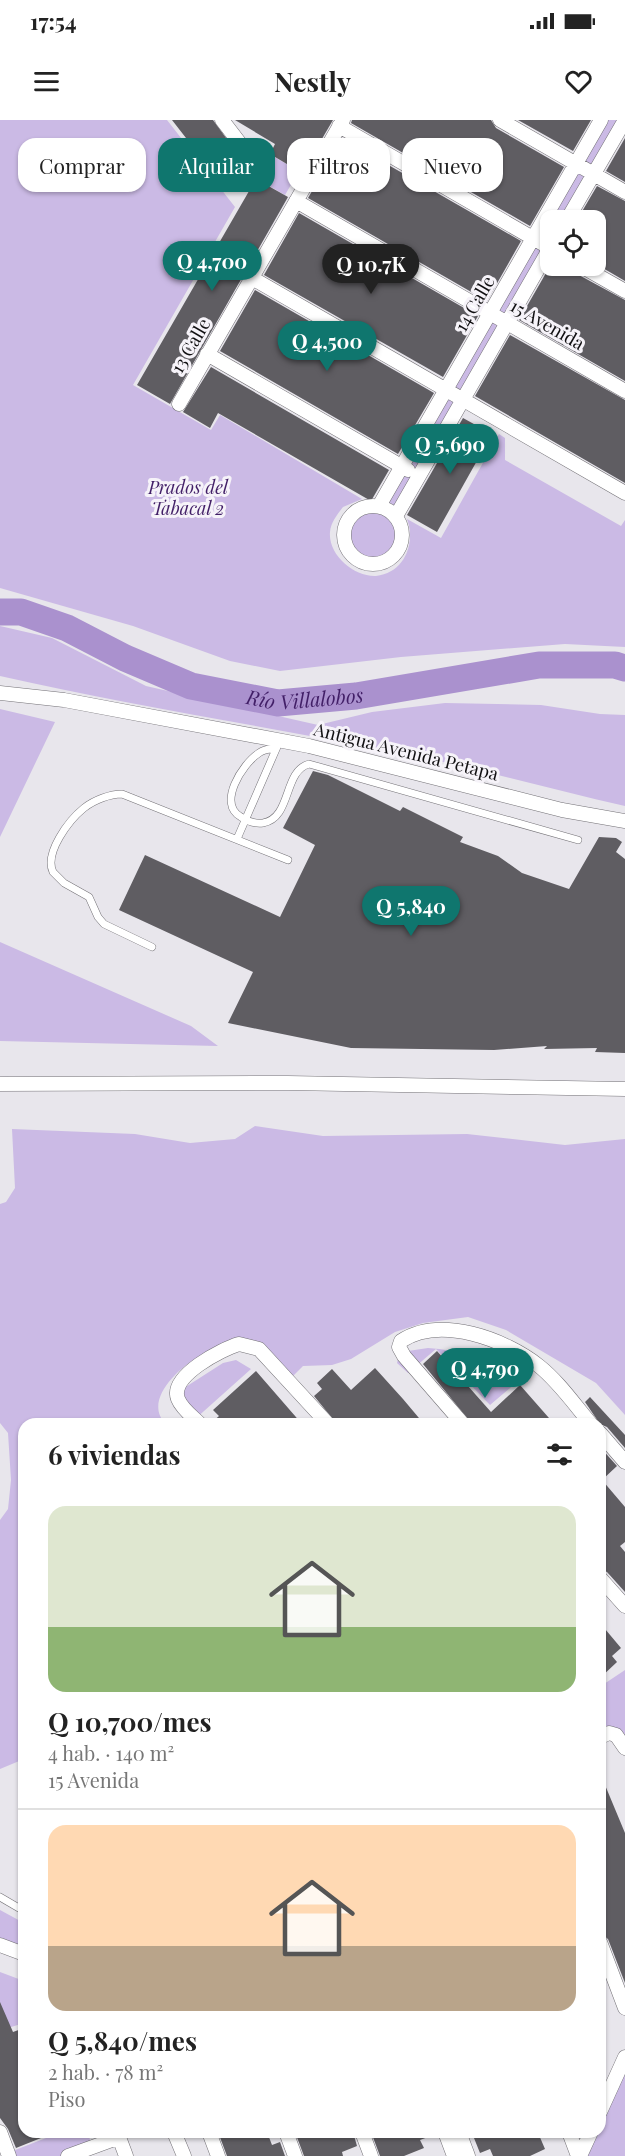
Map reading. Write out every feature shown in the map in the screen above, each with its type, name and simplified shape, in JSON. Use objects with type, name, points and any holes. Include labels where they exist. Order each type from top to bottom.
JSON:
[{"type":"street","points":[[500,120],[625,192]]},
{"type":"street","name":"14 Calle","points":[[379,506],[601,120]]},
{"type":"street","points":[[573,210],[625,120]]},
{"type":"street","points":[[226,122],[237,138]]},
{"type":"street","points":[[341,123],[540,242]]},
{"type":"street","name":"13 Calle","points":[[179,404],[341,123]]},
{"type":"street","name":"15 Avenida","points":[[296,201],[625,391]]},
{"type":"street","name":"14 Calle","points":[[396,516],[540,265]]},
{"type":"street","points":[[599,276],[625,291]]},
{"type":"street","points":[[252,278],[625,493]]},
{"type":"street","points":[[207,354],[419,476]]},
{"type":"street","points":[[379,506],[396,516],[403,534],[397,552],[382,563],[373,564],[355,559],[345,544],[345,524],[359,508],[379,506]]},
{"type":"street","name":"Antigua Avenida Petapa","points":[[0,693],[64,700],[279,744],[562,810],[625,821]]},
{"type":"street","points":[[0,1084],[288,1083],[625,1089]]},
{"type":"street","points":[[458,1418],[404,1356],[399,1347],[409,1336],[438,1331],[462,1332],[501,1344],[537,1364],[586,1418]]},
{"type":"street","points":[[194,1418],[180,1404],[177,1394],[179,1388],[195,1367],[239,1344],[259,1349],[322,1418]]},
{"type":"street","points":[[606,1440],[625,1462]]},
{"type":"street","points":[[606,1585],[625,1606]]},
{"type":"street","points":[[606,1734],[616,1735],[625,1748]]},
{"type":"street","points":[[0,1945],[18,1952]]},
{"type":"street","points":[[606,1958],[625,2008]]},
{"type":"street","points":[[606,2099],[625,2057]]},
{"type":"street","points":[[0,2132],[9,2156]]},
{"type":"street","points":[[68,2156],[110,2138]]},
{"type":"street","points":[[120,2138],[126,2156]]},
{"type":"street","points":[[176,2138],[184,2156]]},
{"type":"street","points":[[211,2138],[218,2156]]},
{"type":"street","points":[[288,2138],[295,2156]]},
{"type":"street","points":[[364,2138],[371,2156]]},
{"type":"street","points":[[448,2138],[456,2153]]},
{"type":"street","points":[[456,2153],[458,2138]]},
{"type":"street","points":[[572,2138],[579,2156]]},
{"type":"street","points":[[579,2156],[588,2138]]},
{"type":"lane","points":[[237,839],[279,744]]},
{"type":"lane","points":[[279,744],[254,757],[232,791],[230,808],[245,819],[260,823],[270,820],[278,813],[298,771],[309,764],[578,840]]},
{"type":"lane","points":[[152,947],[104,924],[98,917],[89,897],[64,883],[53,872],[51,856],[71,822],[84,808],[111,794],[122,794],[288,860]]},
{"type":"lane","points":[[0,1897],[18,1908]]},
{"type":"green space","name":"Prados del Tabacal 2","points":[[0,120],[167,120],[181,138],[158,138],[158,192],[223,192],[235,207],[133,385],[211,430],[220,415],[362,499],[343,507],[330,532],[333,549],[351,569],[376,576],[386,574],[401,563],[409,546],[407,519],[441,538],[499,434],[505,438],[505,460],[621,526],[625,520],[625,647],[565,644],[401,657],[280,671],[230,661],[133,626],[0,588]]},
{"type":"green space","points":[[601,120],[625,120],[573,210],[549,210]]},
{"type":"green space","points":[[275,157],[287,164],[285,195],[275,189]]},
{"type":"green space","points":[[540,226],[540,265],[396,516],[379,506]]},
{"type":"green space","points":[[373,508],[383,510],[392,516],[398,525],[400,535],[398,545],[392,554],[383,560],[373,562],[363,560],[354,554],[348,545],[346,535],[348,525],[354,516],[363,510]]},
{"type":"green space","points":[[0,626],[52,638],[146,686],[318,725],[372,712],[445,703],[541,705],[600,714],[625,715],[625,806],[415,756],[144,706],[0,676]]},
{"type":"green space","points":[[0,709],[55,722],[0,837]]},
{"type":"green space","points":[[0,942],[191,1026],[218,1046],[0,1041]]},
{"type":"green space","points":[[255,1126],[323,1136],[467,1134],[565,1145],[625,1139],[625,1415],[596,1383],[506,1330],[468,1317],[423,1323],[395,1332],[351,1359],[332,1365],[303,1366],[291,1378],[251,1343],[203,1355],[189,1363],[166,1386],[158,1405],[162,1418],[18,1418],[18,1762],[0,1769],[0,1520],[8,1509],[11,1480],[8,1433],[0,1423],[0,1204],[6,1202],[15,1188],[12,1129],[135,1134],[190,1143],[235,1139]]},
{"type":"green space","points":[[428,1348],[440,1349],[452,1351],[475,1358],[507,1375],[516,1383],[490,1405],[436,1349],[408,1373],[397,1363],[399,1356],[408,1351]]},
{"type":"green space","points":[[236,1360],[251,1369],[196,1418],[192,1418],[181,1404],[184,1388],[223,1363]]},
{"type":"green space","points":[[625,1670],[625,1734],[606,1741],[606,1683]]},
{"type":"green space","points":[[0,1910],[18,1920],[18,1950],[0,1943]]},
{"type":"green space","points":[[0,1972],[18,1979],[18,2025],[8,2028],[0,2007]]},
{"type":"green space","points":[[625,2066],[625,2156],[588,2156],[595,2138],[606,2138],[606,2112]]},
{"type":"green space","points":[[46,2138],[89,2138],[93,2147],[73,2156],[6,2156],[5,2154]]},
{"type":"building","points":[[172,120],[213,120],[226,138],[186,138]]},
{"type":"building","points":[[235,120],[333,120],[322,138],[287,138],[287,164],[275,157],[275,138],[265,138]]},
{"type":"building","points":[[352,120],[491,120],[496,128],[564,167],[530,226],[471,192],[503,192],[503,138],[402,138],[402,152],[390,145],[390,138],[377,138],[351,123]]},
{"type":"building","points":[[518,120],[591,120],[573,151]]},
{"type":"building","points":[[625,138],[625,182],[606,171]]},
{"type":"building","points":[[390,166],[402,173],[402,192],[435,192],[521,241],[487,301],[308,198],[312,192],[390,192]]},
{"type":"building","points":[[597,186],[625,201],[625,281],[606,270],[606,210],[583,210]]},
{"type":"building","points":[[275,190],[288,197],[170,404],[137,385],[248,192],[275,192]]},
{"type":"building","points":[[299,213],[478,316],[443,377],[264,275]]},
{"type":"building","points":[[544,276],[581,276],[625,300],[625,381],[519,320]]},
{"type":"building","points":[[255,290],[434,393],[398,454],[220,351]]},
{"type":"building","points":[[510,335],[625,400],[625,483],[475,396]]},
{"type":"building","points":[[211,367],[389,470],[371,501],[218,413],[210,428],[183,412]]},
{"type":"building","points":[[463,418],[492,434],[437,532],[407,515]]},
{"type":"building","points":[[313,771],[328,775],[400,811],[403,807],[463,837],[460,842],[498,856],[522,873],[569,889],[599,837],[616,838],[622,842],[616,852],[625,859],[625,1053],[595,1052],[597,1048],[544,1049],[547,1046],[494,1050],[351,1048],[228,1023],[253,972],[119,910],[145,855],[280,917],[315,845],[283,828]]},
{"type":"building","points":[[437,1351],[491,1412],[520,1385],[549,1418],[467,1418],[423,1364]]},
{"type":"building","points":[[375,1368],[419,1418],[332,1418],[314,1396],[322,1389],[317,1383],[332,1369],[351,1390]]},
{"type":"building","points":[[256,1371],[297,1418],[217,1418],[219,1416],[213,1410]]},
{"type":"building","points":[[590,1397],[625,1435],[625,1448],[606,1427],[606,1418],[596,1418],[585,1402]]},
{"type":"building","points":[[606,1454],[617,1466],[606,1476]]},
{"type":"building","points":[[606,1485],[625,1507],[625,1542],[620,1546],[625,1552],[625,1592],[607,1572]]},
{"type":"building","points":[[606,1630],[621,1648],[612,1656],[617,1662],[606,1672]]},
{"type":"building","points":[[606,1787],[625,1833],[625,1983],[606,1938]]},
{"type":"building","points":[[0,2002],[13,2032],[18,2030],[18,2138],[41,2138],[16,2148],[8,2129],[0,2118]]},
{"type":"building","points":[[220,2138],[269,2138],[272,2145],[280,2142],[285,2156],[227,2156]]},
{"type":"building","points":[[297,2138],[355,2138],[357,2146],[342,2152],[343,2156],[304,2156]]},
{"type":"building","points":[[373,2138],[425,2138],[420,2140],[424,2148],[404,2156],[380,2156]]},
{"type":"building","points":[[474,2138],[540,2138],[545,2149],[530,2156],[493,2156],[490,2149],[480,2153]]},
{"type":"waterway","name":"Río Villalobos","points":[[0,612],[21,612],[67,628],[125,658],[191,686],[278,703],[356,696],[539,665],[615,665],[625,668]]}]
